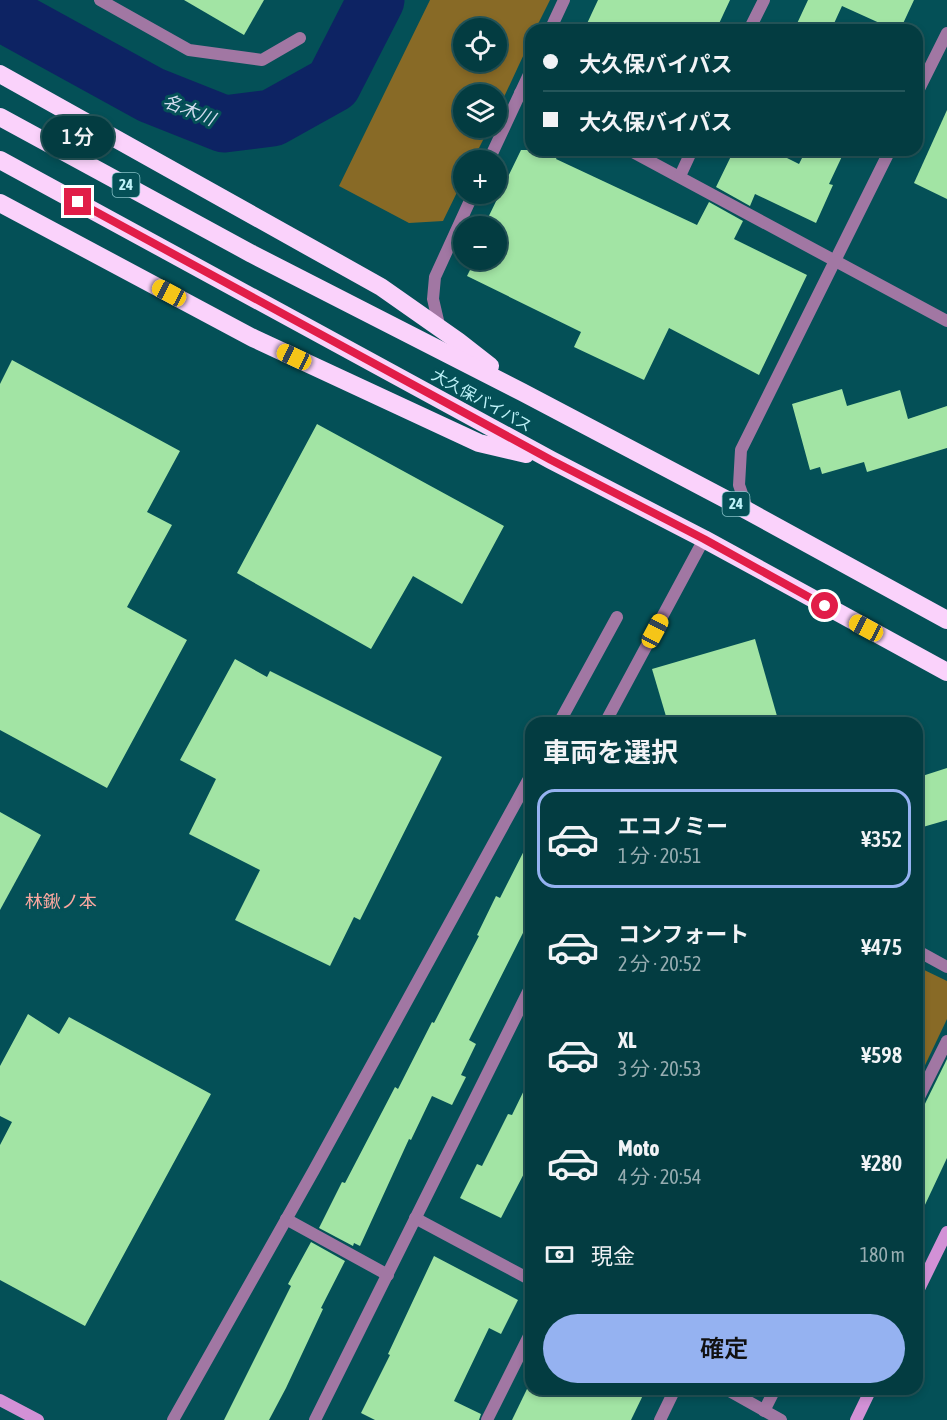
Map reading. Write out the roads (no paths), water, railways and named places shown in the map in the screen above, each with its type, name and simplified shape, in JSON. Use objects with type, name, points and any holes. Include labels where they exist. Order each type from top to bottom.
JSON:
[{"type":"highway","points":[[0,74],[381,287],[522,392]]},
{"type":"highway","name":"大久保バイパス","points":[[0,117],[252,254],[748,511],[947,620]]},
{"type":"highway","name":"大久保バイパス","points":[[0,160],[551,460],[704,539],[947,672]]},
{"type":"highway","points":[[0,203],[253,338],[479,443],[551,460]]},
{"type":"street","points":[[100,0],[189,50],[262,60],[300,39]]},
{"type":"street","points":[[553,24],[564,0]]},
{"type":"street","points":[[752,24],[764,0]]},
{"type":"street","points":[[923,81],[947,33]]},
{"type":"street","points":[[495,150],[525,98]]},
{"type":"street","points":[[642,156],[947,321]]},
{"type":"street","points":[[680,176],[689,156]]},
{"type":"street","points":[[748,511],[739,485],[741,450],[887,156]]},
{"type":"street","points":[[440,329],[433,299],[435,277],[468,204]]},
{"type":"street","points":[[608,717],[704,539]]},
{"type":"street","points":[[563,717],[618,617]]},
{"type":"street","points":[[173,1420],[525,786]]},
{"type":"street","points":[[923,954],[947,967]]},
{"type":"street","points":[[315,1420],[525,998]]},
{"type":"street","points":[[923,1089],[947,1041]]},
{"type":"street","points":[[415,1218],[525,1278]]},
{"type":"street","points":[[286,1219],[388,1275]]},
{"type":"street","points":[[923,1281],[947,1232]]},
{"type":"street","points":[[487,1420],[525,1344]]},
{"type":"street","points":[[660,1420],[672,1395]]},
{"type":"street","points":[[737,1395],[781,1420]]},
{"type":"street","points":[[764,1410],[771,1395]]},
{"type":"street","points":[[856,1420],[868,1395]]},
{"type":"street","points":[[0,1400],[38,1420]]},
{"type":"waterway","name":"名木川","points":[[0,12],[151,95],[224,124],[272,118],[333,84],[376,0]]},
{"type":"district","name":"林鍬ノ本","points":[[61,902]]}]
